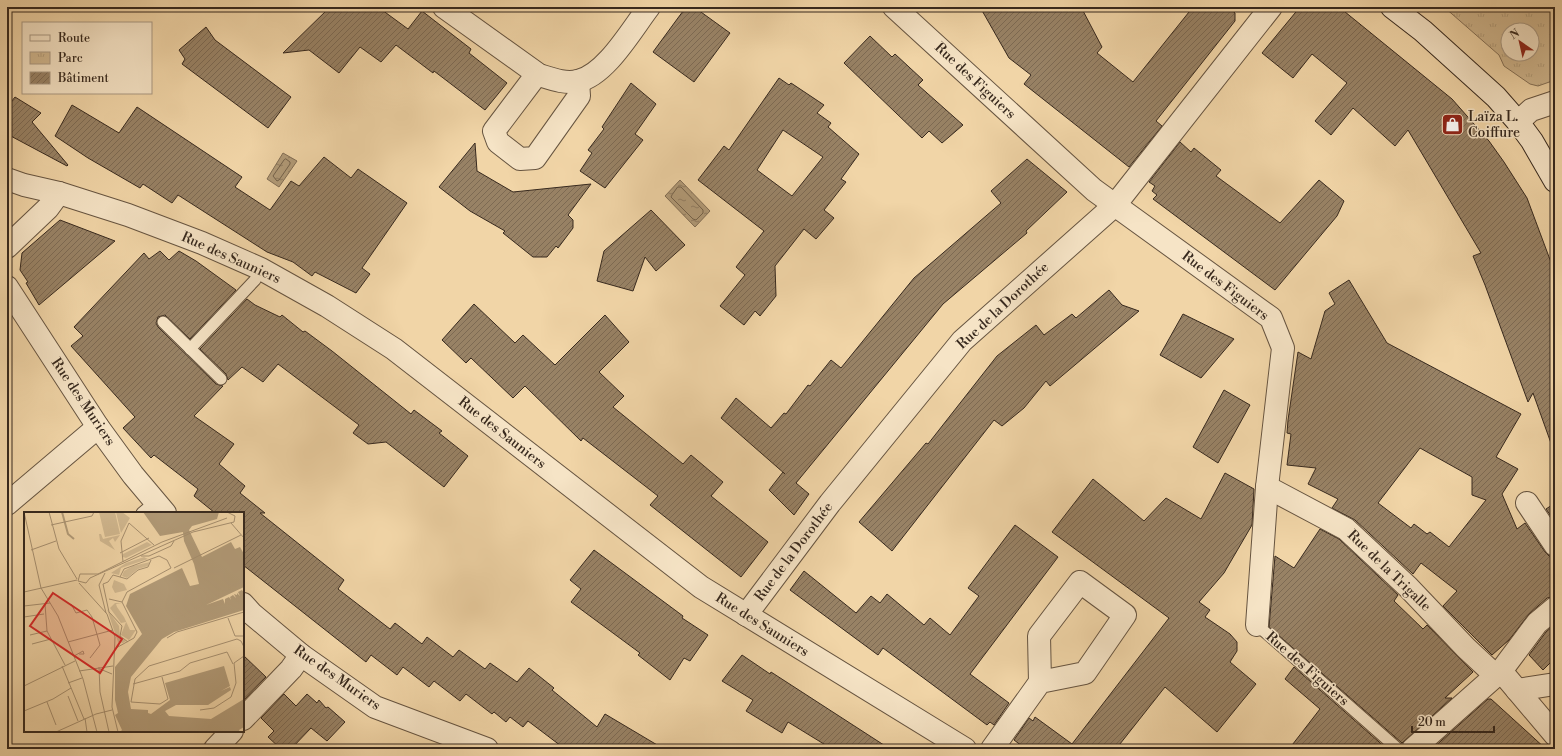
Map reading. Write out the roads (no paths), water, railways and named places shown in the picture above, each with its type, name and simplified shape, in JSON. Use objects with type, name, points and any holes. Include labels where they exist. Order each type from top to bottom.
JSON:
[{"type":"street","points":[[444,7],[537,74],[557,81],[578,81],[592,76],[606,65],[649,7]]},
{"type":"street","name":"Rue des Figuiers","points":[[894,7],[1094,190],[1271,318],[1283,348],[1267,487],[1257,625]]},
{"type":"street","name":"Rue de la Dorothée","points":[[746,616],[830,503],[962,340],[1115,205],[1271,7]]},
{"type":"street","points":[[1392,7],[1423,31],[1496,97],[1518,122],[1545,162],[1555,181]]},
{"type":"street","points":[[537,74],[494,131],[498,142],[520,159],[535,158],[579,96],[578,81]]},
{"type":"street","points":[[1518,122],[1531,110],[1555,102]]},
{"type":"street","name":"Rue des Sauniers","points":[[7,179],[24,185],[59,193],[202,243],[261,269],[327,306],[394,349],[701,587],[965,749]]},
{"type":"street","points":[[7,247],[48,208],[59,193]]},
{"type":"street","name":"Rue des Muriers","points":[[7,287],[98,427],[154,509]]},
{"type":"street","points":[[7,504],[98,427]]},
{"type":"street","name":"Rue de la Trigalle","points":[[1267,487],[1346,530],[1408,587],[1466,648],[1517,690],[1555,735]]},
{"type":"street","points":[[1527,503],[1555,545]]},
{"type":"street","points":[[992,749],[1040,682],[1039,636],[1080,582],[1125,615],[1085,673],[1040,682]]},
{"type":"street","name":"Rue des Muriers","points":[[244,605],[252,614],[302,655],[375,707],[459,745],[487,749]]},
{"type":"street","points":[[1413,749],[1498,673],[1537,623],[1555,608]]},
{"type":"street","points":[[244,718],[291,669],[302,655]]},
{"type":"street","points":[[1517,690],[1555,684]]},
{"type":"street","points":[[215,749],[231,732]]},
{"type":"lane","points":[[190,349],[255,280],[261,269]]},
{"type":"lane","points":[[164,322],[221,379]]},
{"type":"lane","name":"Rue des Figuiers","points":[[1257,625],[1398,749]]},
{"type":"water","points":[[283,153],[297,161],[279,187],[267,179]]},
{"type":"water","points":[[680,180],[710,211],[695,227],[665,196]]},
{"type":"place","name":"Laïza L. Coiffure","points":[[1453,125]]}]
